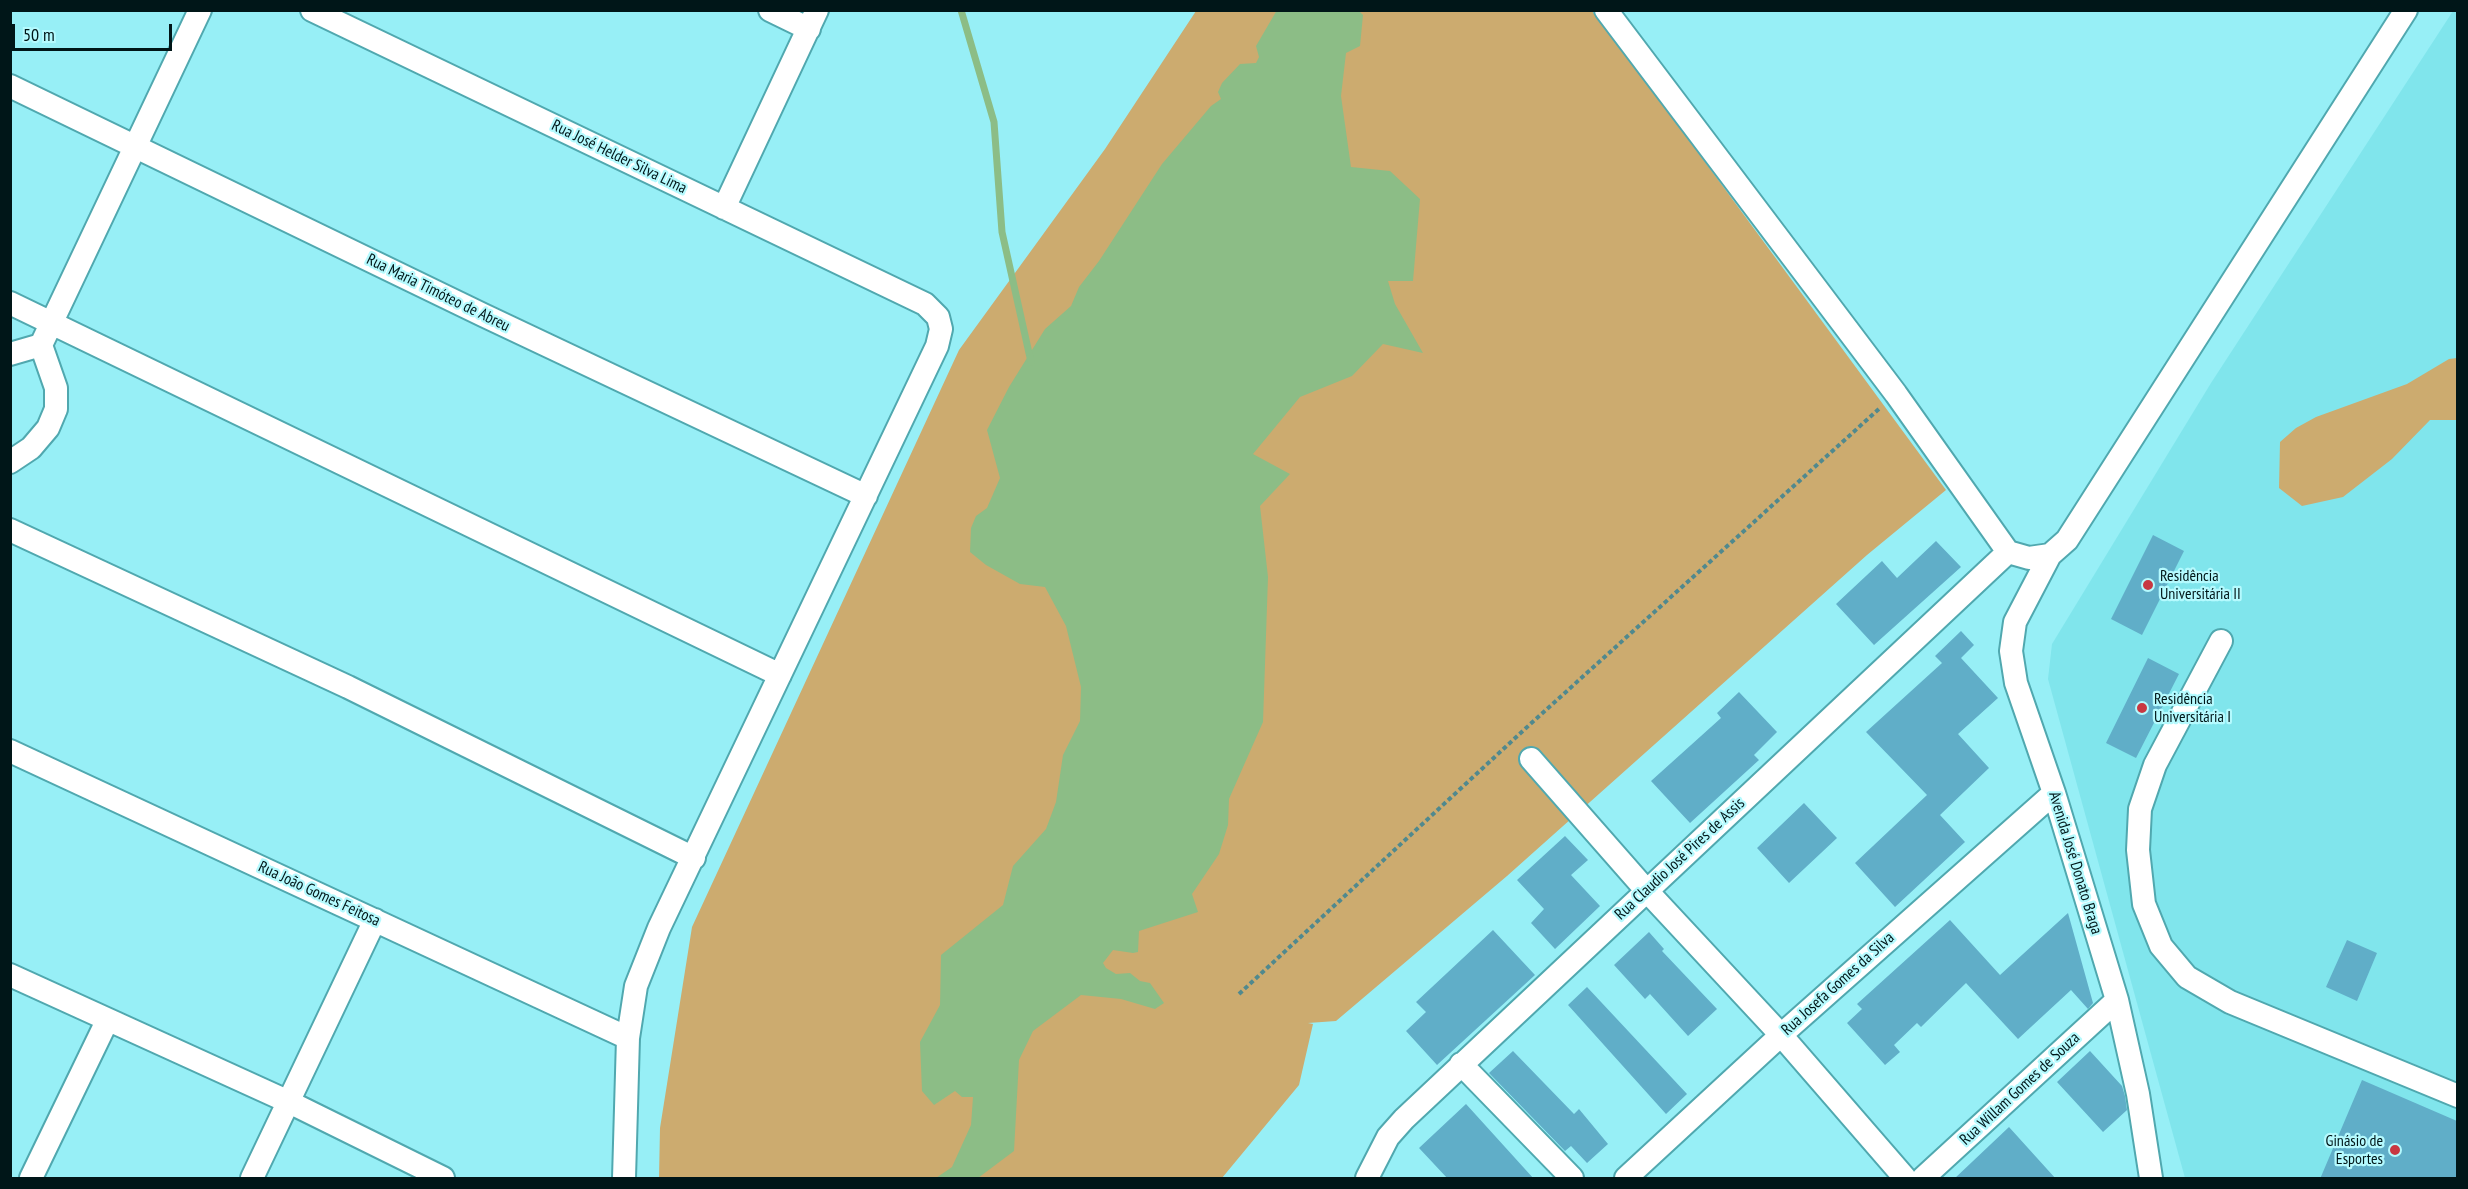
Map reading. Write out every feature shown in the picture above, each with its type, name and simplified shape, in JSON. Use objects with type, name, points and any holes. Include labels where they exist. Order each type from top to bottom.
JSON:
[{"type":"street","points":[[10,462],[31,448],[48,428],[56,409],[56,388],[41,345],[200,10]]},
{"type":"street","name":"Rua José Helder Silva Lima","points":[[312,10],[925,304],[938,316],[941,329],[937,346],[866,496]]},
{"type":"street","points":[[724,208],[813,20],[770,10]]},
{"type":"street","points":[[1606,10],[1896,394],[2008,552],[2029,558],[2050,555]]},
{"type":"street","name":"Avenida José Donato Braga","points":[[2151,1179],[2138,1094],[2117,1000],[2054,793],[2016,683],[2012,651],[2015,622],[2050,555],[2067,540],[2406,10]]},
{"type":"street","name":"Rua Maria Timóteo de Abreu","points":[[10,86],[483,315],[866,496]]},
{"type":"street","points":[[10,303],[780,675]]},
{"type":"street","points":[[10,354],[41,345]]},
{"type":"street","points":[[624,1179],[628,1038],[636,986],[659,928],[866,496]]},
{"type":"street","points":[[10,530],[348,687],[693,858]]},
{"type":"street","name":"Rua Claudio José Pires de Assis","points":[[1367,1179],[1388,1137],[1404,1119],[2008,552]]},
{"type":"street","points":[[2221,641],[2155,765],[2140,809],[2138,850],[2144,903],[2161,946],[2187,977],[2230,1002],[2457,1096]]},
{"type":"street","name":"Rua João Gomes Feitosa","points":[[10,751],[628,1038]]},
{"type":"street","points":[[1531,759],[1646,890],[1781,1035],[1905,1179]]},
{"type":"street","name":"Rua Josefa Gomes da Silva","points":[[1626,1179],[1781,1035],[2054,793]]},
{"type":"street","points":[[252,1179],[375,920]]},
{"type":"street","points":[[10,975],[289,1102],[443,1179]]},
{"type":"street","name":"Rua Willam Gomes de Souza","points":[[1923,1179],[2117,1000]]},
{"type":"street","points":[[32,1179],[107,1021]]},
{"type":"street","points":[[1461,1064],[1572,1179]]},
{"type":"path","points":[[1239,994],[1526,728],[1896,394]]},
{"type":"shaded area","points":[[1277,10],[1359,11],[1363,15],[1360,46],[1346,53],[1341,96],[1351,167],[1390,171],[1420,199],[1413,281],[1388,281],[1395,304],[1423,353],[1383,344],[1352,376],[1300,397],[1253,454],[1290,474],[1260,506],[1268,577],[1263,722],[1229,799],[1228,825],[1219,854],[1192,894],[1198,912],[1139,931],[1138,952],[1113,950],[1103,963],[1106,968],[1116,974],[1130,973],[1140,981],[1150,983],[1164,1003],[1155,1009],[1121,999],[1081,995],[1033,1031],[1019,1060],[1014,1151],[978,1178],[936,1178],[952,1167],[971,1125],[973,1097],[962,1097],[955,1091],[934,1105],[922,1091],[920,1042],[940,1005],[941,955],[1003,905],[1013,866],[1046,829],[1056,802],[1063,755],[1080,721],[1081,687],[1066,626],[1045,587],[1020,584],[986,565],[970,552],[971,528],[976,516],[987,508],[1000,478],[987,430],[1009,387],[1045,329],[1071,306],[1079,287],[1099,261],[1162,164],[1211,106],[1221,99],[1218,92],[1222,83],[1240,64],[1256,63],[1259,57],[1256,46]]},
{"type":"shaded area","points":[[1196,11],[1592,11],[1946,490],[1867,555],[1507,876],[1336,1021],[1308,1023],[1313,1024],[1299,1085],[1222,1178],[659,1178],[660,1128],[692,927],[959,350],[1105,149]]},
{"type":"shaded area","points":[[2453,11],[2457,11],[2457,1178],[2185,1178],[2048,679],[2052,644],[2211,383]]},
{"type":"shaded area","points":[[2457,358],[2457,420],[2430,420],[2392,459],[2343,497],[2302,506],[2279,488],[2280,442],[2296,428],[2316,417],[2407,384],[2449,359]]},
{"type":"building","name":"Residência Universitária II","points":[[2153,535],[2184,551],[2142,635],[2111,619]]},
{"type":"building","points":[[1936,541],[1961,567],[1874,645],[1836,604],[1882,561],[1897,578]]},
{"type":"building","points":[[1961,631],[1974,645],[1961,658],[1998,698],[1958,734],[1989,768],[1940,815],[1965,842],[1895,907],[1855,863],[1927,795],[1866,732],[1942,663],[1935,656]]},
{"type":"building","name":"Residência Universitária I","points":[[2148,658],[2179,674],[2136,758],[2106,743]]},
{"type":"building","points":[[1739,692],[1777,732],[1754,755],[1759,760],[1690,823],[1651,781],[1721,718],[1717,713]]},
{"type":"building","points":[[1804,803],[1837,838],[1789,883],[1757,848]]},
{"type":"building","points":[[1565,836],[1588,860],[1571,875],[1600,906],[1555,949],[1531,923],[1544,909],[1517,880]]},
{"type":"building","points":[[2068,913],[2093,1003],[2088,1009],[2071,990],[2018,1039],[1966,983],[1921,1027],[1917,1023],[1894,1045],[1900,1052],[1885,1065],[1847,1023],[1862,1009],[1857,1004],[1950,920],[2000,975]]},
{"type":"building","points":[[1493,930],[1535,975],[1437,1065],[1406,1031],[1426,1012],[1416,1002]]},
{"type":"building","points":[[1649,932],[1664,949],[1662,951],[1717,1009],[1688,1036],[1650,994],[1645,999],[1614,965]]},
{"type":"building","points":[[2347,940],[2377,953],[2357,1001],[2326,987]]},
{"type":"building","points":[[1587,987],[1687,1094],[1666,1114],[1568,1005]]},
{"type":"building","points":[[1513,1051],[1574,1114],[1579,1109],[1608,1144],[1587,1163],[1571,1146],[1565,1151],[1489,1073]]},
{"type":"building","points":[[2090,1051],[2122,1086],[2125,1096],[2127,1110],[2103,1132],[2057,1082]]},
{"type":"building","name":"Ginásio de Esportes","points":[[2362,1080],[2457,1121],[2457,1179],[2320,1179]]},
{"type":"building","points":[[1466,1104],[1534,1179],[1448,1179],[1419,1148]]},
{"type":"building","points":[[2009,1127],[2056,1179],[1954,1179]]},
{"type":"waterway","points":[[961,10],[994,122],[1002,232],[1031,362]]},
{"type":"place","name":"Residência Universitária II","points":[[2148,585]]},
{"type":"place","name":"Residência Universitária I","points":[[2142,708]]},
{"type":"place","name":"Ginásio de Esportes","points":[[2395,1150]]}]
